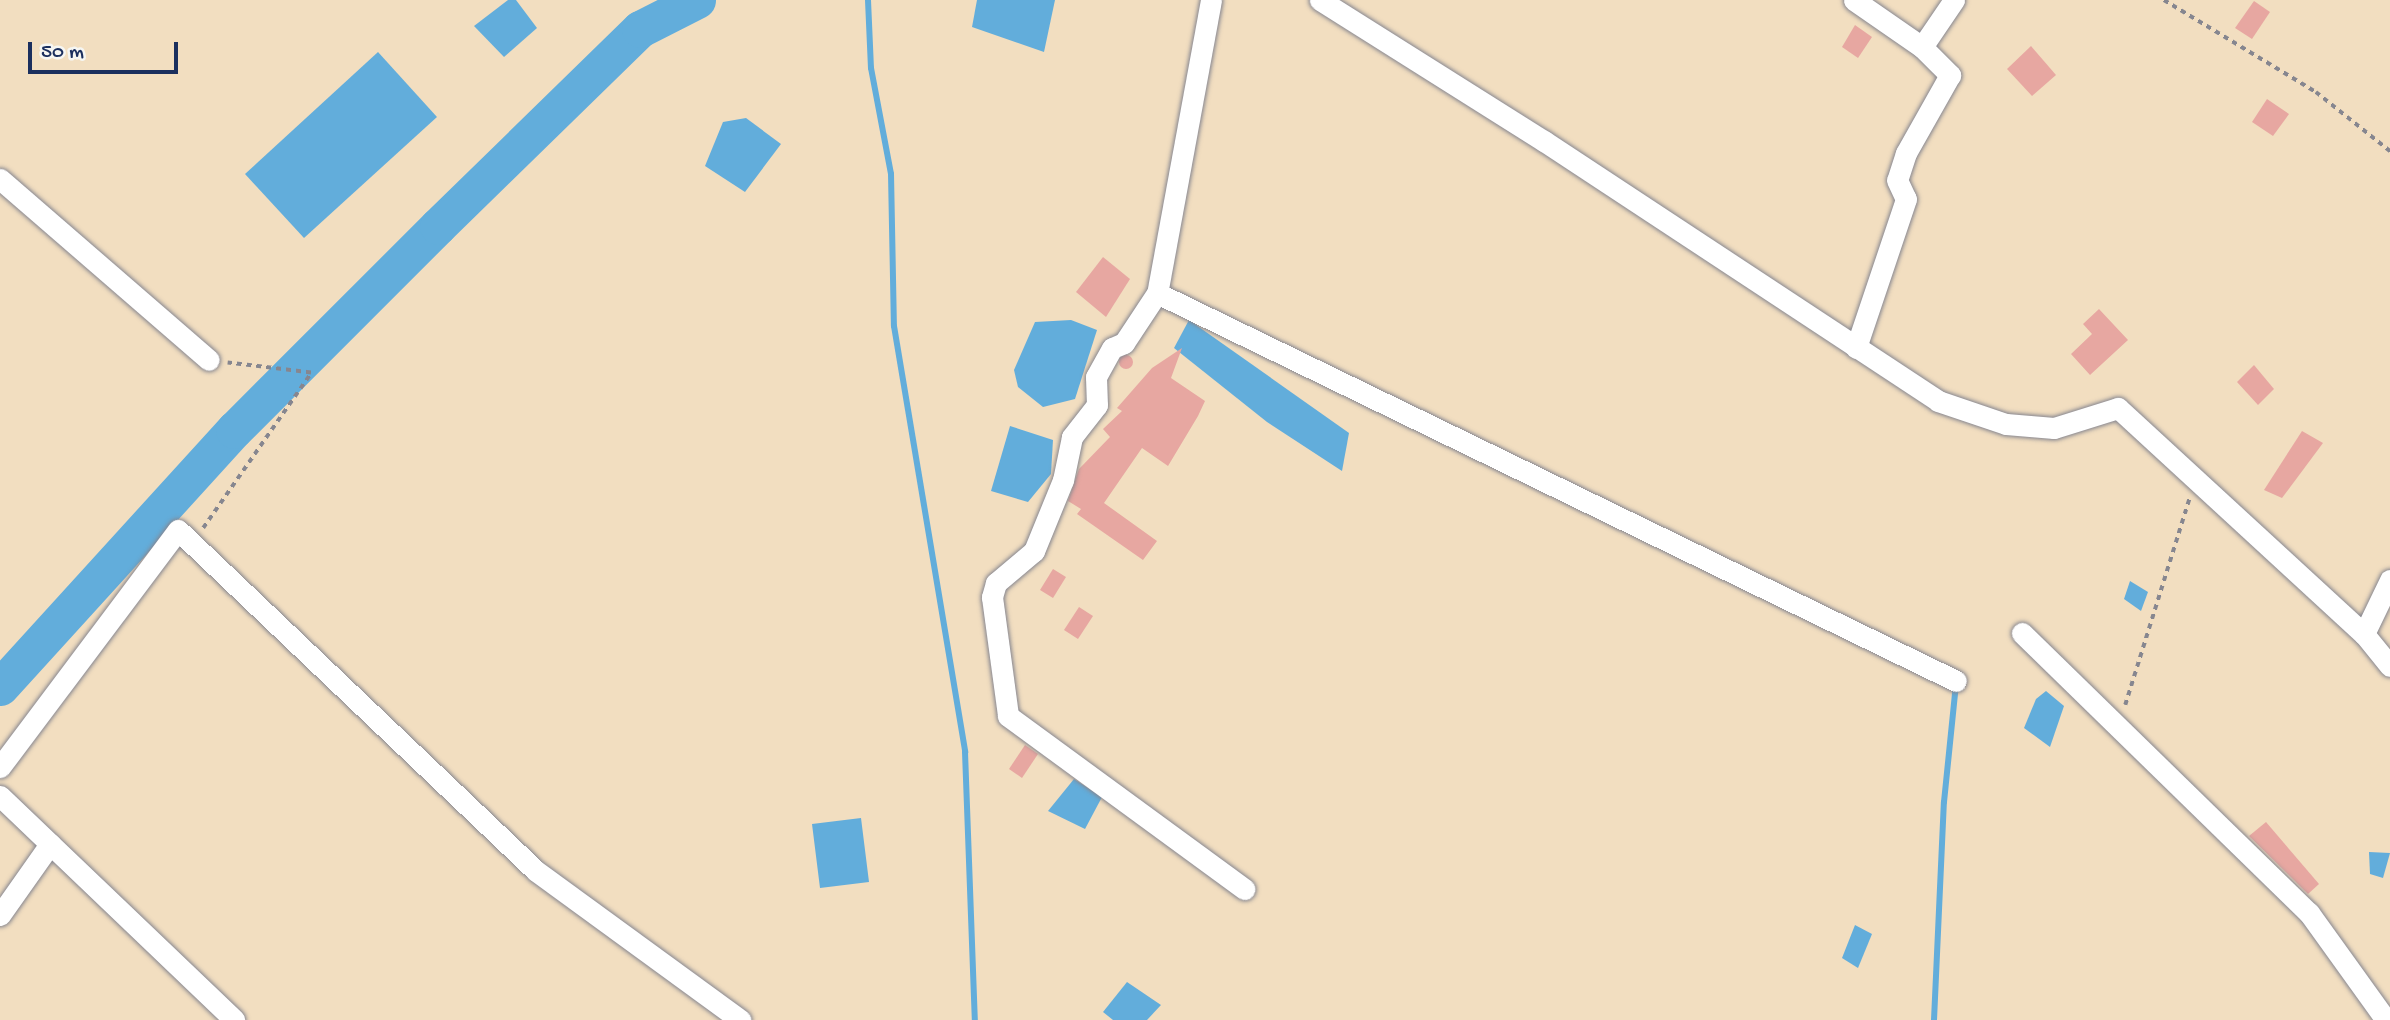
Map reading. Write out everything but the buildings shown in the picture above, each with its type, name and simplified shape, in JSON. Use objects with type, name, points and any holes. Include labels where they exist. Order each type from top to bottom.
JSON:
[{"type":"street","points":[[1211,0],[1157,293],[1124,343],[1112,348],[1096,377],[1097,405],[1072,437],[1063,480],[1034,551],[996,583],[992,597],[1002,686],[1009,716],[1244,889]]},
{"type":"street","points":[[1320,0],[1544,141],[1938,401],[2006,424],[2054,428],[2118,408],[2196,475],[2364,634],[2390,666]]},
{"type":"street","points":[[1854,0],[1922,47],[1950,75],[1906,153],[1897,180],[1906,199],[1856,348]]},
{"type":"street","points":[[1922,47],[1954,0]]},
{"type":"street","points":[[0,178],[209,360]]},
{"type":"street","points":[[1157,293],[1956,681]]},
{"type":"street","points":[[0,767],[178,530],[536,871],[740,1020]]},
{"type":"street","points":[[2364,634],[2390,580]]},
{"type":"street","points":[[2022,633],[2309,913],[2386,1020]]},
{"type":"street","points":[[0,796],[234,1020]]},
{"type":"street","points":[[0,915],[50,844]]},
{"type":"path","points":[[2164,0],[2316,92],[2390,151]]},
{"type":"path","points":[[192,543],[312,373],[209,360]]},
{"type":"path","points":[[2118,727],[2196,475]]},
{"type":"water","points":[[508,0],[516,0],[537,28],[504,57],[474,26]]},
{"type":"water","points":[[977,0],[1055,0],[1044,52],[972,27]]},
{"type":"water","points":[[378,52],[437,117],[304,238],[245,174]]},
{"type":"water","points":[[746,118],[781,144],[745,192],[705,166],[723,122]]},
{"type":"water","points":[[1071,320],[1097,330],[1075,399],[1043,407],[1018,387],[1014,370],[1035,322]]},
{"type":"water","points":[[1189,320],[1349,433],[1342,471],[1267,422],[1174,348]]},
{"type":"water","points":[[1010,426],[1053,440],[1051,474],[1028,502],[991,491]]},
{"type":"water","points":[[2130,581],[2148,592],[2141,611],[2124,599]]},
{"type":"water","points":[[2046,691],[2064,706],[2050,747],[2024,728],[2036,699]]},
{"type":"water","points":[[1074,779],[1102,797],[1085,829],[1048,811]]},
{"type":"water","points":[[861,818],[869,882],[820,888],[812,824]]},
{"type":"water","points":[[2369,852],[2390,853],[2383,878],[2370,874]]},
{"type":"water","points":[[1855,925],[1872,934],[1858,968],[1842,958]]},
{"type":"water","points":[[1127,982],[1161,1005],[1147,1020],[1113,1020],[1103,1012]]},
{"type":"waterway","points":[[0,687],[234,430],[438,226],[640,29],[697,0]]},
{"type":"waterway","points":[[868,0],[871,68],[891,174],[894,326],[965,752],[975,1020]]},
{"type":"waterway","points":[[1934,1020],[1944,802],[1956,683]]}]
